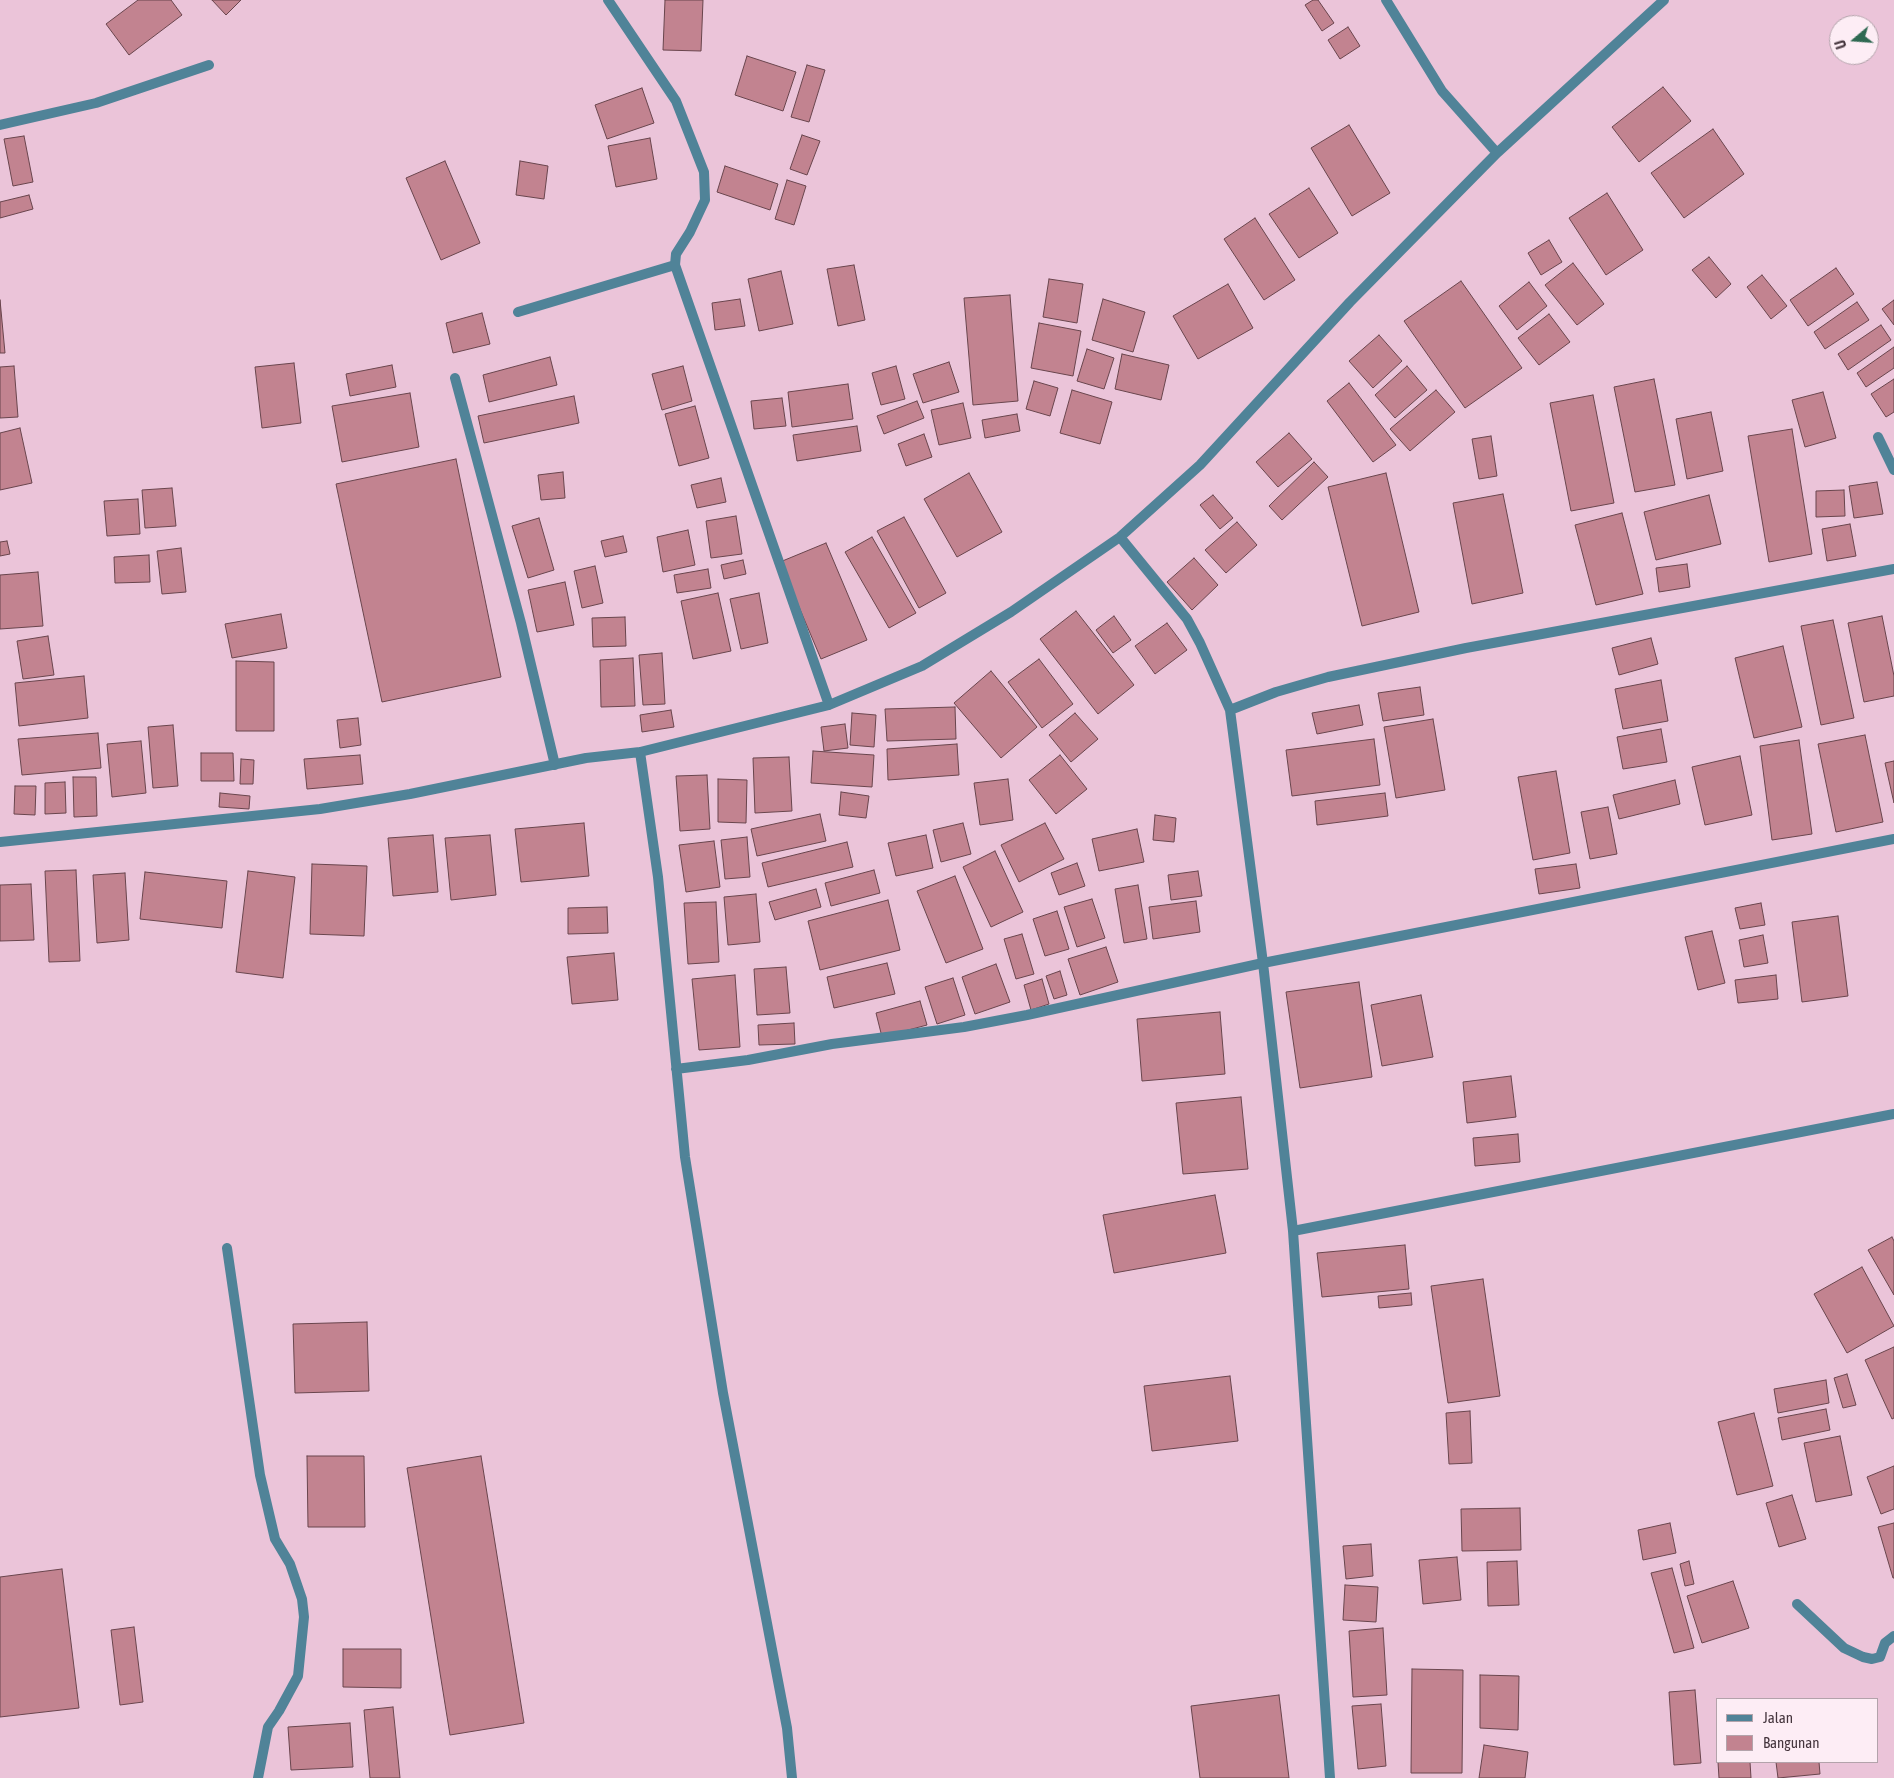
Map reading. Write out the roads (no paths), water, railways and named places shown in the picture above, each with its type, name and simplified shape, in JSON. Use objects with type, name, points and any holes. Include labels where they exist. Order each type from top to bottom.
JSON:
[{"type":"street","points":[[608,0],[676,101],[704,172],[706,200],[690,232],[676,254],[675,264],[830,705]]},
{"type":"street","points":[[1386,0],[1442,91],[1497,154]]},
{"type":"street","points":[[0,842],[320,809],[410,794],[586,758],[640,752],[830,705],[922,666],[1011,612],[1120,537],[1200,465],[1350,302],[1497,154],[1664,0]]},
{"type":"street","points":[[0,125],[96,103],[209,65]]},
{"type":"street","points":[[518,312],[675,264]]},
{"type":"street","points":[[456,378],[521,623],[555,765]]},
{"type":"street","points":[[1878,438],[1894,470]]},
{"type":"street","points":[[1120,537],[1187,620],[1200,643],[1230,710],[1263,963],[1293,1231],[1330,1778]]},
{"type":"street","points":[[1230,710],[1276,692],[1328,677],[1457,650],[1894,569]]},
{"type":"street","points":[[640,752],[658,876],[685,1156],[723,1393],[787,1728],[792,1778]]},
{"type":"street","points":[[676,1069],[748,1060],[832,1044],[964,1027],[1095,1001],[1263,963],[1894,839]]},
{"type":"street","points":[[1293,1231],[1894,1114]]},
{"type":"street","points":[[227,1248],[260,1475],[275,1539],[290,1564],[302,1599],[304,1618],[298,1676],[268,1727],[258,1778]]},
{"type":"street","points":[[1797,1604],[1844,1648],[1863,1657],[1872,1659],[1880,1657],[1885,1643],[1894,1636]]}]
